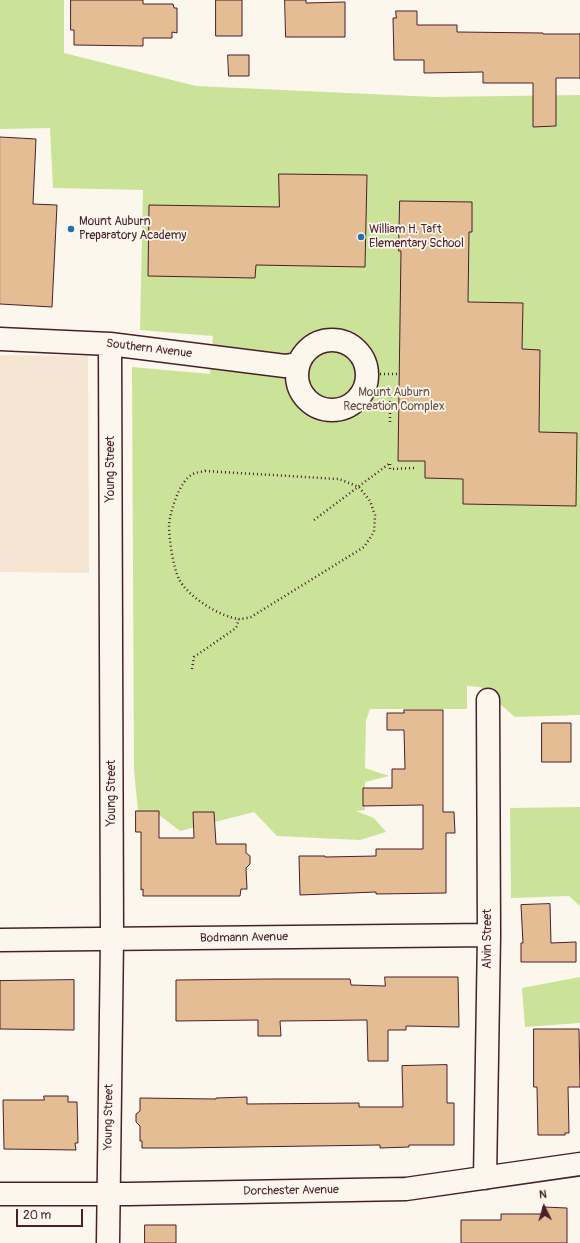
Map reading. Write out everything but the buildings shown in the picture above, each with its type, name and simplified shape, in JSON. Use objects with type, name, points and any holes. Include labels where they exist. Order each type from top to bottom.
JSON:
[{"type":"street","name":"Southern Avenue","points":[[0,339],[110,344],[284,366],[297,364]]},
{"type":"street","points":[[321,340],[340,340],[356,348],[365,361],[368,374],[365,389],[358,400],[348,407],[334,411],[316,407],[304,397],[297,384],[297,364],[306,350],[321,340]]},
{"type":"street","name":"Young Street","points":[[108,1243],[112,939],[110,344]]},
{"type":"street","name":"Alvin Street","points":[[485,1178],[489,935],[488,700]]},
{"type":"street","name":"Bodmann Avenue","points":[[0,940],[489,935]]},
{"type":"street","name":"Dorchester Avenue","points":[[0,1194],[108,1194],[406,1189],[580,1164]]},
{"type":"path","points":[[365,244],[401,245]]},
{"type":"path","points":[[368,374],[399,374]]},
{"type":"path","points":[[390,388],[390,422]]},
{"type":"path","points":[[314,520],[390,463],[390,469],[414,468]]},
{"type":"path","points":[[205,471],[339,479],[359,487],[370,500],[375,515],[374,532],[364,547],[251,617],[239,619],[225,616],[213,610],[195,598],[179,580],[171,551],[169,524],[175,499],[182,484],[193,474],[205,471]]},
{"type":"path","points":[[192,669],[194,656],[236,628],[239,619]]},
{"type":"shaded area","points":[[0,355],[88,356],[89,573],[0,572]]},
{"type":"green space","name":"Mount Auburn Recreation Complex","points":[[0,0],[64,0],[64,53],[196,86],[435,97],[580,95],[580,715],[515,717],[480,687],[467,686],[467,709],[370,709],[366,720],[365,768],[389,776],[365,782],[365,810],[356,811],[374,818],[386,832],[360,840],[277,836],[254,812],[180,831],[154,811],[138,811],[134,770],[132,367],[210,374],[213,336],[140,330],[143,190],[53,188],[50,128],[0,129]]},
{"type":"green space","points":[[580,807],[580,906],[569,896],[511,898],[510,808]]},
{"type":"green space","points":[[580,977],[580,1023],[525,1027],[522,988]]},
{"type":"place","name":"Mount Auburn Preparatory Academy","points":[[71,229]]},
{"type":"place","name":"William H. Taft Elementary School","points":[[361,237]]}]
